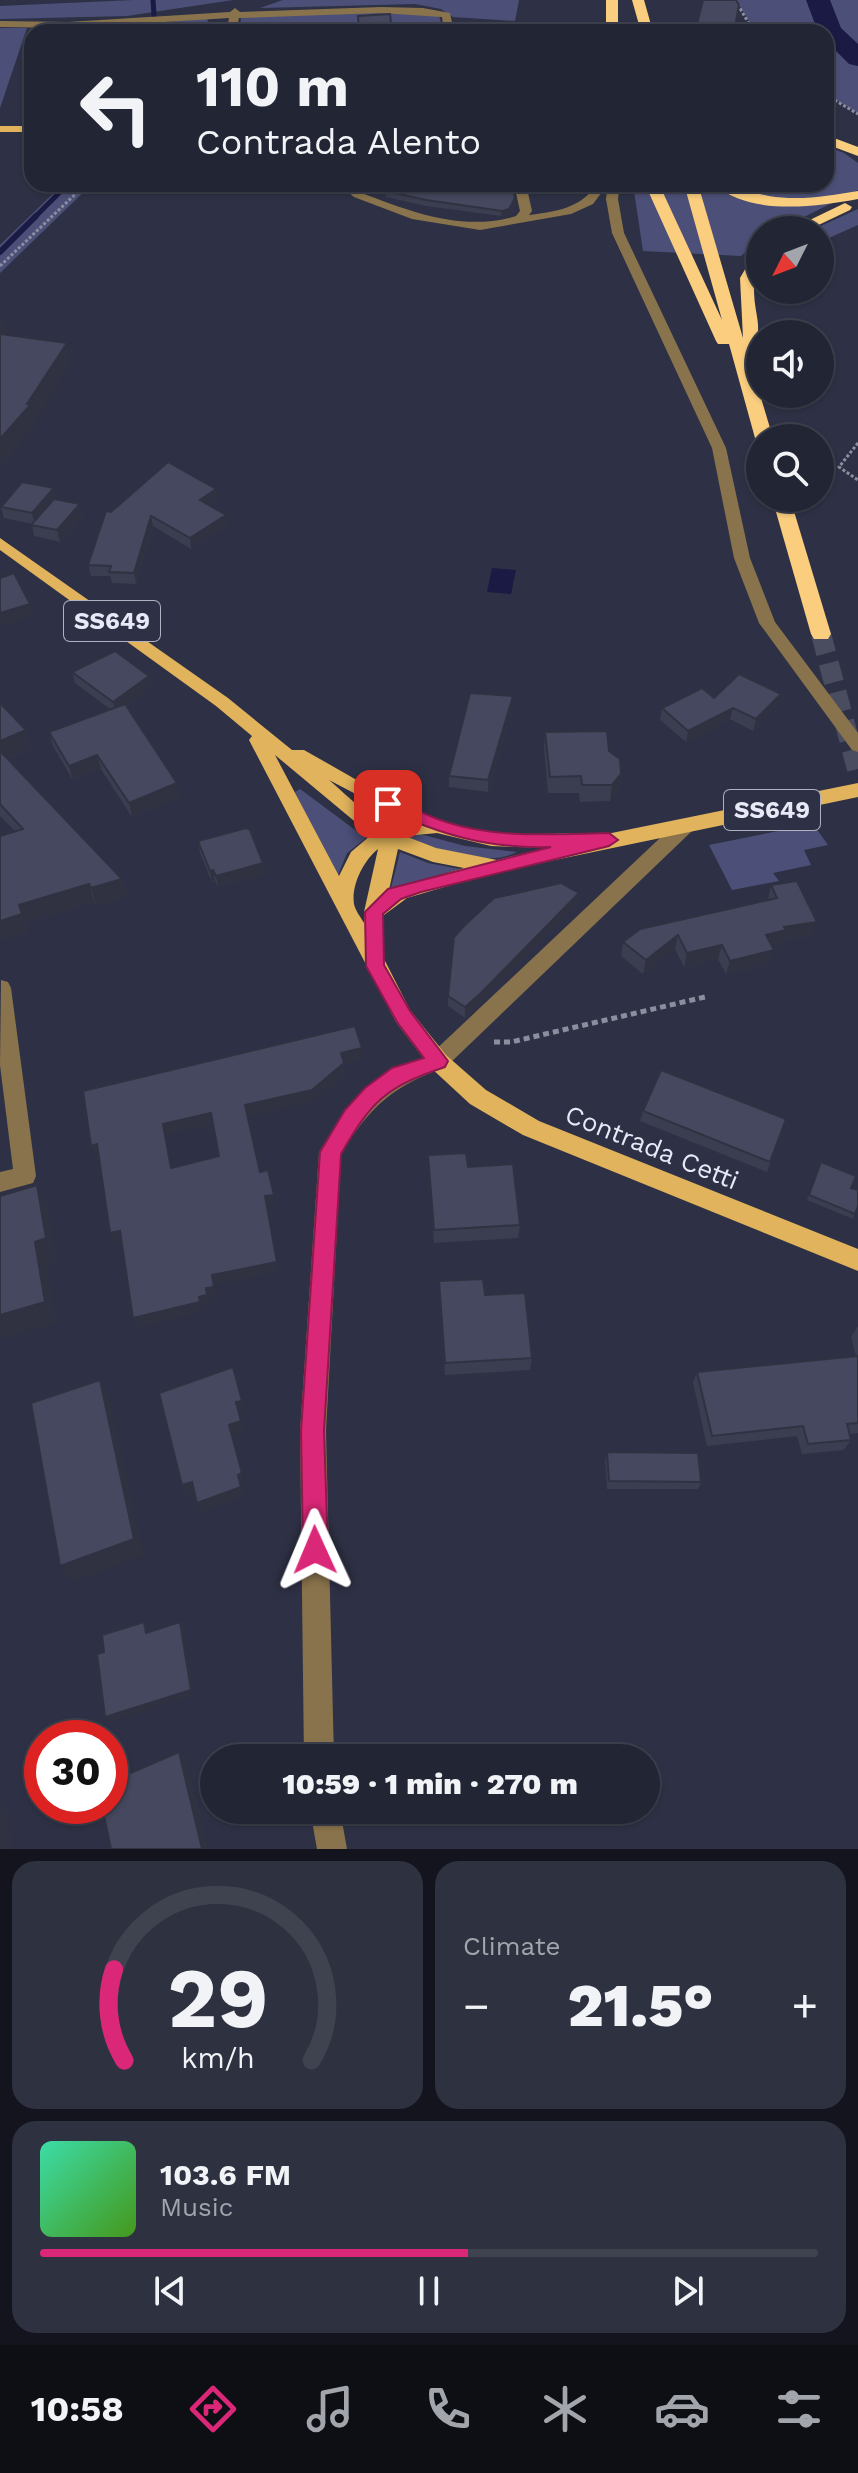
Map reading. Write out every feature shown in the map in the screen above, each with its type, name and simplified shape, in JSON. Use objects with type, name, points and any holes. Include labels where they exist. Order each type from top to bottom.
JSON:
[{"type":"highway","points":[[612,0],[612,24]]},
{"type":"highway","points":[[638,0],[645,24]]},
{"type":"highway","points":[[834,142],[858,152]]},
{"type":"highway","points":[[656,192],[704,294],[719,337],[741,358]]},
{"type":"highway","points":[[693,192],[760,424]]},
{"type":"highway","points":[[739,192],[782,203],[815,204],[858,197]]},
{"type":"highway","points":[[822,216],[858,197]]},
{"type":"highway","points":[[741,358],[751,336],[748,304]]},
{"type":"highway","points":[[785,512],[821,634]]},
{"type":"main road","points":[[0,129],[24,129]]},
{"type":"main road","name":"SS649","points":[[0,543],[222,702],[385,836],[443,858],[497,867],[609,840],[767,811],[858,790]]},
{"type":"main road","name":"SS649","points":[[252,729],[368,793],[440,827],[496,840],[609,840]]},
{"type":"main road","name":"Contrada Cetti","points":[[252,729],[403,1016],[438,1061],[478,1097],[501,1112],[623,1166],[858,1260]]},
{"type":"main road","points":[[368,793],[379,813],[389,854],[374,912],[375,966]]},
{"type":"main road","name":"SS649","points":[[385,836],[410,827],[440,827]]},
{"type":"main road","points":[[344,906],[356,861],[385,836]]},
{"type":"main road","points":[[374,912],[401,892],[497,867]]},
{"type":"street","points":[[132,24],[240,10],[420,6],[447,15],[448,24]]},
{"type":"street","points":[[234,24],[240,10]]},
{"type":"street","points":[[0,24],[24,25]]},
{"type":"street","points":[[354,192],[389,208],[452,224],[496,226],[520,219],[543,218],[576,207],[598,192]]},
{"type":"street","points":[[520,219],[526,211],[522,192]]},
{"type":"street","points":[[613,192],[618,233],[719,448],[742,558],[767,623],[858,746]]},
{"type":"street","points":[[319,1744],[313,1431],[330,1152],[352,1116],[372,1094],[399,1074],[438,1061],[685,826]]},
{"type":"street","points":[[0,1182],[25,1176],[1,988]]},
{"type":"street","points":[[328,1824],[332,1849]]},
{"type":"path","points":[[735,0],[749,24]]},
{"type":"path","points":[[834,100],[858,114]]},
{"type":"path","points":[[0,266],[78,192]]},
{"type":"path","points":[[858,443],[839,467],[858,480]]},
{"type":"path","points":[[461,1039],[511,1042],[705,997]]},
{"type":"shaded area","points":[[134,0],[233,0],[127,16],[0,19],[0,6]]},
{"type":"shaded area","points":[[283,0],[519,0],[515,21],[453,17],[441,9],[415,4],[260,8]]},
{"type":"shaded area","points":[[736,0],[858,0],[858,113],[834,99],[834,24],[751,24]]},
{"type":"shaded area","points":[[400,8],[439,15],[441,24],[240,24],[242,12]]},
{"type":"shaded area","points":[[208,18],[207,24],[149,24]]},
{"type":"shaded area","points":[[0,28],[24,28],[24,37],[0,108]]},
{"type":"shaded area","points":[[834,149],[858,163],[858,190],[806,216],[746,216],[746,252],[741,256],[643,251],[634,192],[834,192]]},
{"type":"shaded area","points":[[55,192],[84,192],[0,273],[0,245]]},
{"type":"shaded area","points":[[858,209],[858,225],[834,236],[834,220]]},
{"type":"shaded area","points":[[492,568],[516,570],[511,594],[487,592]]},
{"type":"shaded area","points":[[300,789],[366,838],[347,853],[336,880],[295,792]]},
{"type":"shaded area","points":[[813,824],[828,845],[804,850],[811,865],[773,873],[779,881],[732,890],[709,845]]},
{"type":"shaded area","points":[[403,833],[416,833],[465,846],[517,852],[504,857],[475,858],[402,837]]},
{"type":"shaded area","points":[[400,852],[428,863],[460,869],[391,888]]},
{"type":"building","points":[[703,0],[736,0],[739,5],[735,24],[697,24]]},
{"type":"building","points":[[390,14],[391,24],[358,24],[358,16]]},
{"type":"building","points":[[390,192],[514,192],[515,198],[509,209],[502,211]]},
{"type":"building","points":[[0,334],[67,343],[27,404],[31,404],[0,439]]},
{"type":"building","points":[[168,462],[216,489],[200,500],[226,515],[190,538],[151,516],[134,573],[109,572],[111,566],[88,565],[106,511],[111,512]]},
{"type":"building","points":[[22,482],[54,488],[32,513],[1,507]]},
{"type":"building","points":[[54,499],[80,504],[57,530],[31,525]]},
{"type":"building","points":[[14,573],[30,604],[0,613],[0,578]]},
{"type":"building","points":[[115,651],[149,676],[113,702],[72,672]]},
{"type":"building","points":[[739,674],[781,694],[756,719],[733,708],[688,731],[662,708],[702,688],[714,698]]},
{"type":"building","points":[[470,693],[513,696],[488,780],[449,776]]},
{"type":"building","points":[[0,703],[26,730],[0,741]]},
{"type":"building","points":[[125,704],[177,783],[129,803],[97,755],[69,766],[49,732]]},
{"type":"building","points":[[607,731],[609,751],[620,759],[621,774],[612,785],[582,785],[581,776],[550,777],[545,732]]},
{"type":"building","points":[[0,747],[1,752],[122,879],[91,888],[89,884],[19,905],[22,914],[0,921],[0,836],[23,829],[0,804]]},
{"type":"building","points":[[246,828],[250,830],[263,863],[216,876],[213,870],[210,871],[198,841]]},
{"type":"building","points":[[797,881],[817,922],[784,927],[786,930],[766,935],[774,950],[730,961],[722,945],[687,953],[678,935],[646,960],[623,942],[640,929],[777,898],[771,885]]},
{"type":"building","points":[[561,883],[579,893],[480,994],[465,1007],[448,996],[454,937],[465,925],[494,898]]},
{"type":"building","points":[[355,1026],[362,1048],[341,1053],[344,1063],[312,1090],[245,1105],[260,1172],[268,1170],[274,1195],[265,1196],[277,1262],[212,1275],[214,1287],[206,1288],[207,1295],[199,1297],[200,1302],[133,1318],[120,1231],[110,1233],[97,1144],[91,1146],[83,1091]],"holes":[[[211,1113],[219,1156],[171,1168],[163,1124]]]},
{"type":"building","points":[[661,1070],[786,1119],[770,1162],[643,1111]]},
{"type":"building","points":[[466,1153],[468,1167],[513,1164],[520,1225],[434,1230],[428,1155]]},
{"type":"building","points":[[821,1162],[856,1176],[851,1188],[858,1190],[855,1214],[809,1195]]},
{"type":"building","points":[[37,1185],[46,1238],[35,1242],[45,1302],[0,1315],[0,1196]]},
{"type":"building","points":[[483,1279],[485,1295],[525,1293],[532,1358],[445,1363],[439,1281]]},
{"type":"building","points":[[858,1356],[858,1423],[847,1424],[851,1440],[808,1444],[803,1426],[712,1436],[697,1372]]},
{"type":"building","points":[[233,1367],[242,1401],[236,1402],[241,1421],[229,1425],[242,1473],[238,1475],[241,1487],[197,1503],[192,1482],[182,1485],[159,1393]]},
{"type":"building","points":[[100,1380],[134,1539],[60,1566],[31,1403]]},
{"type":"building","points":[[607,1452],[698,1453],[701,1482],[609,1481]]},
{"type":"building","points":[[144,1622],[146,1633],[180,1622],[191,1690],[105,1717],[97,1654],[104,1652],[102,1635]]},
{"type":"building","points":[[179,1752],[202,1849],[111,1849],[106,1824],[128,1824],[128,1774]]},
{"type":"waterway","points":[[153,0],[154,15]]},
{"type":"waterway","points":[[818,0],[827,24]]},
{"type":"waterway","points":[[834,35],[858,58]]},
{"type":"waterway","points":[[0,252],[60,192]]},
{"type":"tunnel","points":[[821,634],[858,773]]},
{"type":"route","points":[[315,1550],[313,1431],[330,1152],[352,1116],[372,1094],[399,1074],[438,1061],[403,1016],[375,966],[374,912],[395,894],[419,886],[609,840],[496,840],[440,827],[388,804]]}]
